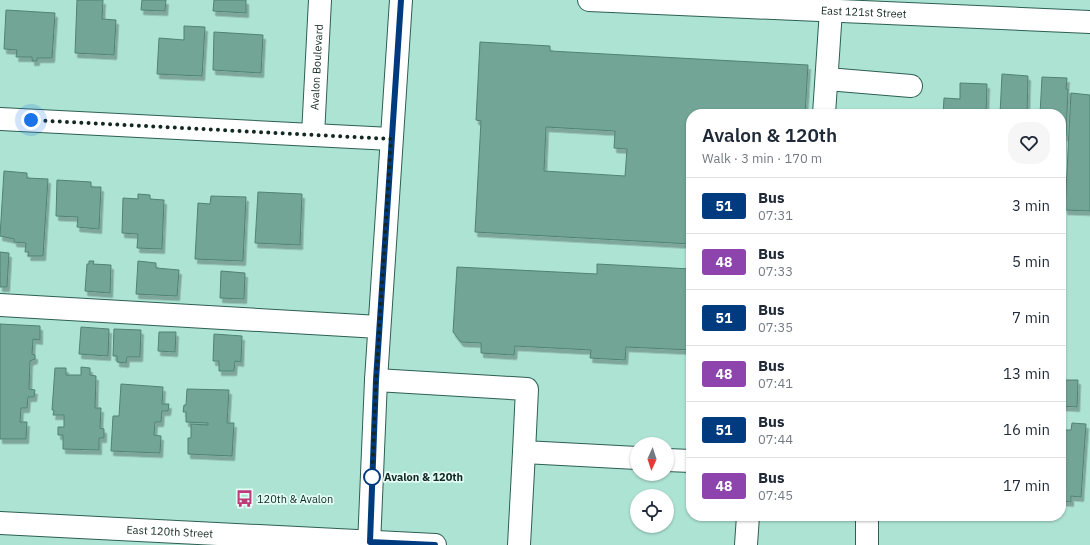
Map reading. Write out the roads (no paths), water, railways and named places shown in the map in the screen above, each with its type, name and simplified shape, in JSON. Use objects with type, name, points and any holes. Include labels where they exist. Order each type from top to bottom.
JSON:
[{"type":"street","name":"Avalon Boulevard","points":[[313,135],[320,0]]},
{"type":"street","points":[[369,544],[379,326],[401,0]]},
{"type":"street","name":"East 121st Street","points":[[588,0],[822,7],[993,9],[1090,22]]},
{"type":"street","points":[[822,7],[827,79],[824,109]]},
{"type":"street","points":[[827,79],[911,86]]},
{"type":"street","points":[[0,119],[391,139]]},
{"type":"street","points":[[0,306],[379,326]]},
{"type":"street","points":[[376,380],[527,389],[519,545]]},
{"type":"street","points":[[524,452],[630,458]]},
{"type":"street","points":[[674,460],[686,461]]},
{"type":"street","points":[[746,545],[748,521]]},
{"type":"street","points":[[867,521],[867,545]]},
{"type":"street","name":"East 120th Street","points":[[0,523],[233,540],[435,545]]},
{"type":"place","name":"Avalon & 120th","points":[[372,477]]},
{"type":"place","name":"120th & Avalon","points":[[244,499]]}]
